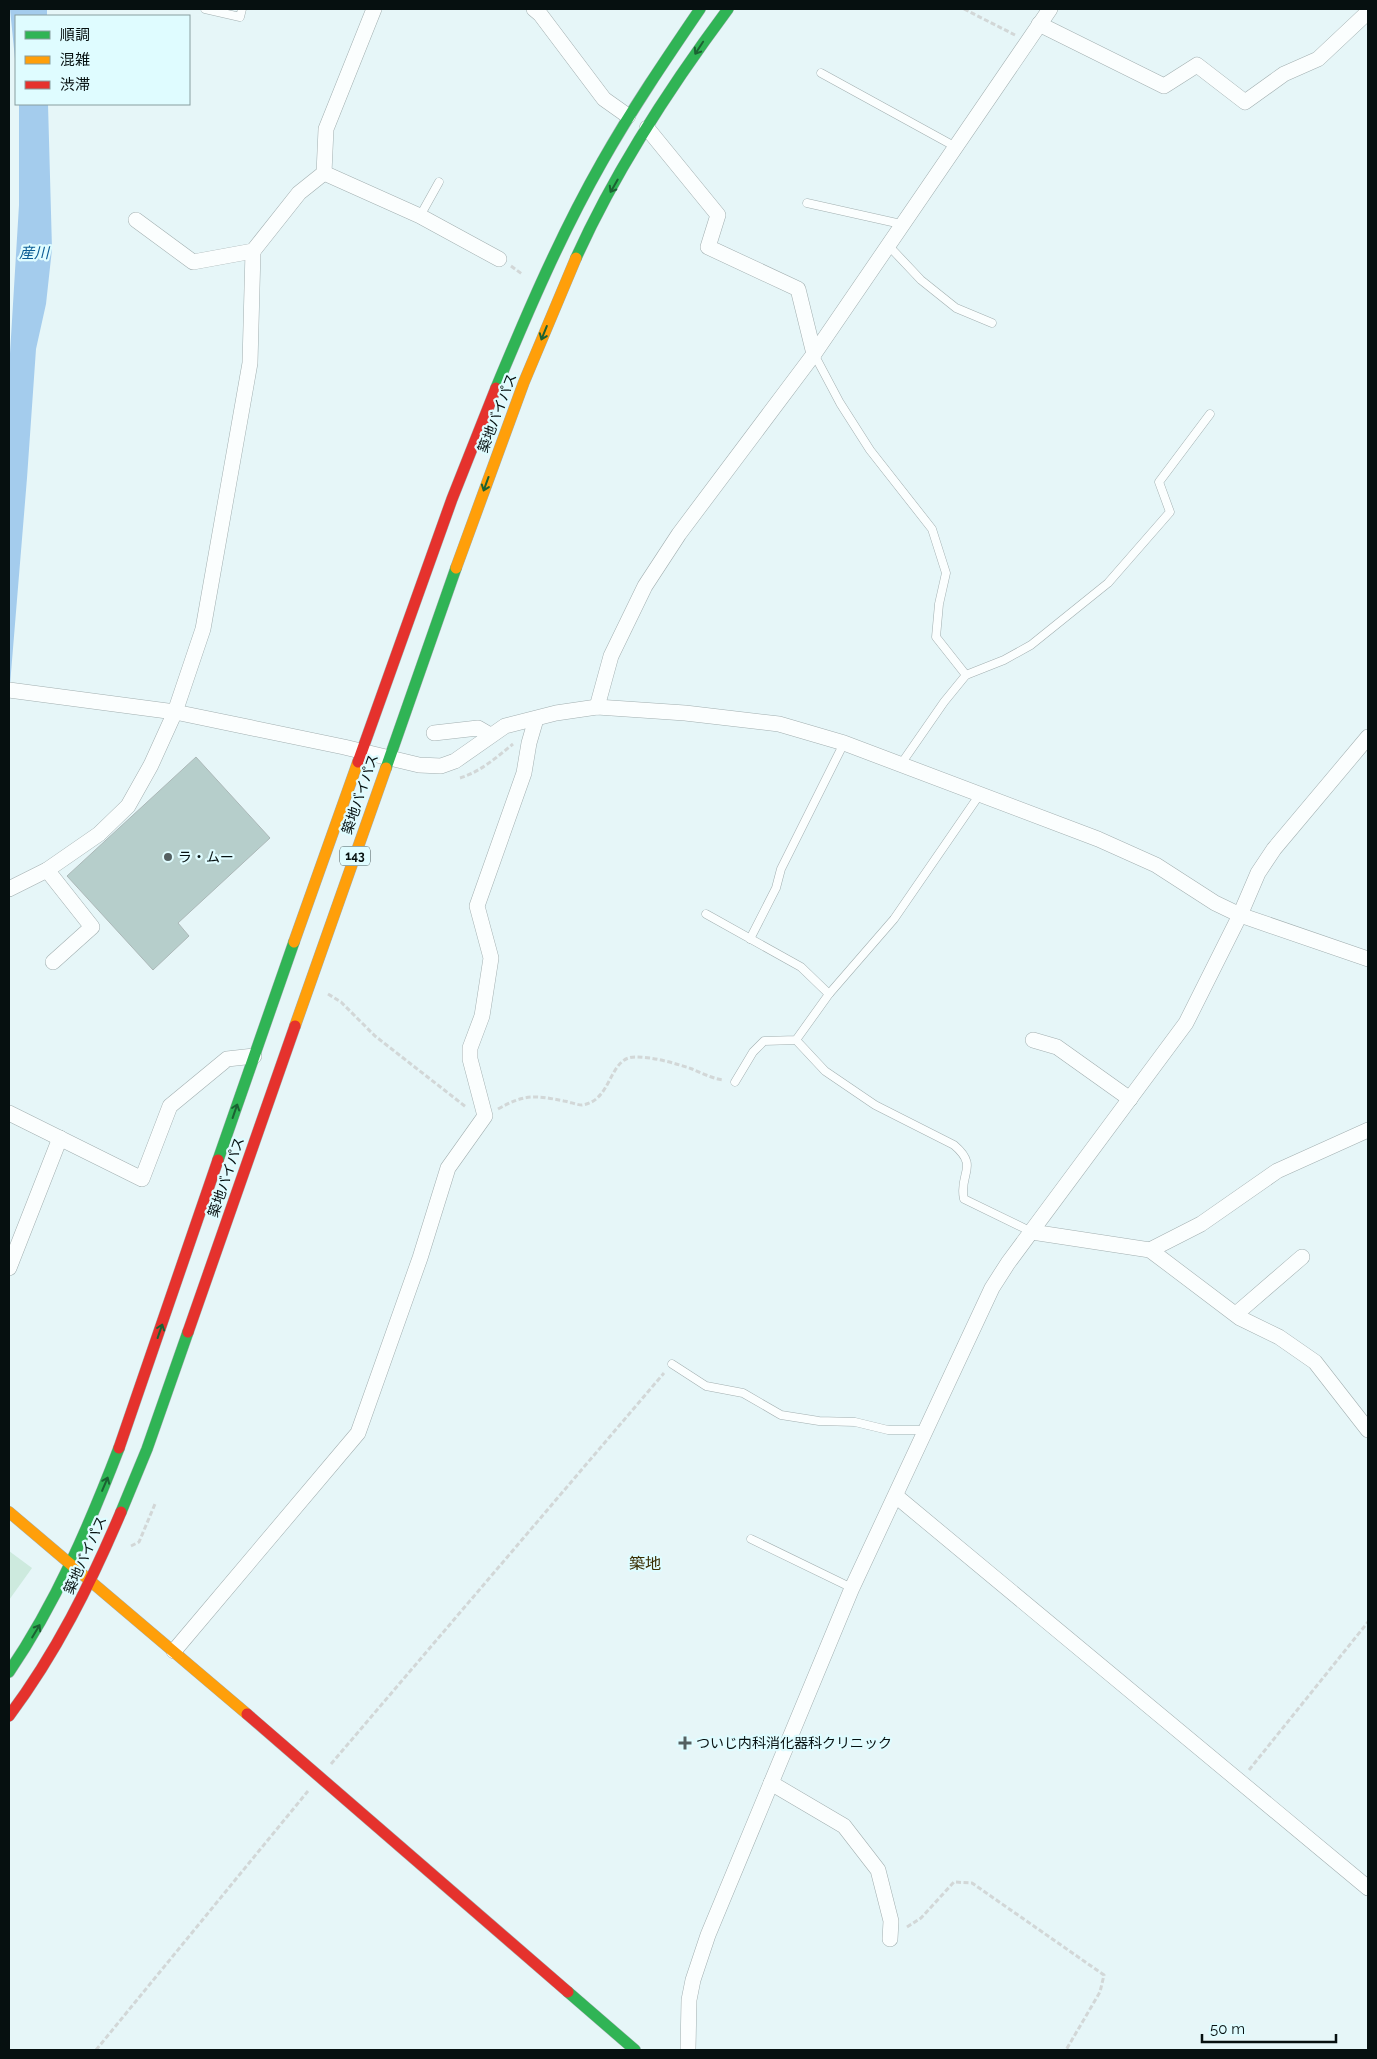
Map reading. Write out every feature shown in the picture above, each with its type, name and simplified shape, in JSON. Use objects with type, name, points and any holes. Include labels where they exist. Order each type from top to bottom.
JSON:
[{"type":"main road","name":"築地バイパス","points":[[9,1672],[23,1653],[53,1603],[109,1474],[426,570],[470,453],[536,290],[582,198],[628,116],[673,45],[700,9]]},
{"type":"main road","name":"築地バイパス","points":[[9,1716],[51,1656],[73,1619],[91,1582],[147,1449],[389,757],[509,421],[558,298],[602,206],[647,128],[704,41],[728,9]]},
{"type":"main road","points":[[9,1512],[320,1776],[635,2050]]},
{"type":"street","points":[[324,174],[326,129],[374,9]]},
{"type":"street","points":[[534,9],[540,14],[604,99],[628,116]]},
{"type":"street","points":[[597,707],[611,656],[644,586],[679,534],[814,354],[954,146],[1050,9]]},
{"type":"street","points":[[1039,24],[1164,86],[1197,65],[1245,102],[1284,74],[1318,59],[1368,12]]},
{"type":"street","points":[[647,128],[718,215],[708,247],[798,289],[814,354]]},
{"type":"street","points":[[324,174],[420,216],[499,259]]},
{"type":"street","points":[[9,889],[47,870],[99,834],[128,806],[151,765],[175,712],[203,629],[250,363],[253,251],[299,193],[324,174]]},
{"type":"street","points":[[136,220],[193,262],[253,251]]},
{"type":"street","points":[[10,690],[175,712],[362,751],[419,765],[441,766],[455,761],[475,749],[490,735],[505,726],[556,713],[597,707],[685,713],[780,724],[844,743],[1098,839],[1156,866],[1240,915],[1368,959]]},
{"type":"street","points":[[174,1651],[358,1433],[420,1258],[448,1168],[485,1116],[470,1060],[470,1048],[482,1016],[491,958],[477,906],[524,773],[528,743],[536,719]]},
{"type":"street","points":[[434,733],[478,728],[490,735]]},
{"type":"street","points":[[688,2050],[689,2000],[693,1980],[708,1935],[852,1588],[992,1288],[1008,1263],[1186,1023],[1240,915],[1258,874],[1274,849],[1368,737]]},
{"type":"street","points":[[47,870],[92,927],[54,962]]},
{"type":"street","points":[[1033,1040],[1057,1047],[1130,1099]]},
{"type":"street","points":[[9,1113],[142,1179],[170,1106],[227,1059],[254,1056]]},
{"type":"street","points":[[1150,1250],[1201,1224],[1277,1171],[1368,1130]]},
{"type":"street","points":[[9,1268],[60,1138]]},
{"type":"street","points":[[1032,1232],[1150,1250],[1236,1314],[1279,1337],[1316,1362],[1368,1430]]},
{"type":"street","points":[[1236,1314],[1302,1257]]},
{"type":"street","points":[[896,1496],[1368,1888]]},
{"type":"street","points":[[770,1783],[844,1826],[878,1870],[890,1922],[890,1939]]},
{"type":"lane","points":[[205,9],[240,16],[242,9]]},
{"type":"lane","points":[[821,73],[954,146]]},
{"type":"lane","points":[[420,216],[439,182]]},
{"type":"lane","points":[[807,204],[901,224]]},
{"type":"lane","points":[[887,244],[921,280],[956,308],[992,323]]},
{"type":"lane","points":[[814,354],[840,403],[870,450],[932,529],[946,573],[939,604],[936,637],[966,675]]},
{"type":"lane","points":[[901,764],[944,702],[966,675],[1004,660],[1031,645],[1108,583],[1152,534],[1170,512],[1159,482],[1210,414]]},
{"type":"lane","points":[[750,939],[776,888],[781,869],[844,743]]},
{"type":"lane","points":[[796,1040],[829,994],[894,918],[980,794]]},
{"type":"lane","points":[[706,914],[801,967],[829,994]]},
{"type":"lane","points":[[735,1082],[753,1052],[764,1041],[796,1040],[825,1071],[875,1105],[954,1145],[965,1154],[967,1160],[962,1191],[964,1199],[1032,1232]]},
{"type":"lane","points":[[672,1364],[706,1386],[743,1393],[781,1415],[819,1421],[855,1422],[888,1430],[926,1430]]},
{"type":"lane","points":[[751,1539],[852,1588]]},
{"type":"path","points":[[964,9],[1026,42]]},
{"type":"path","points":[[456,779],[474,773],[515,742]]},
{"type":"path","points":[[309,987],[323,991],[341,1002],[375,1036],[472,1112],[485,1116],[526,1096],[540,1096],[581,1105],[591,1102],[600,1096],[608,1086],[617,1066],[623,1060],[634,1056],[690,1068],[718,1080],[735,1082]]},
{"type":"path","points":[[96,2050],[320,1776],[672,1364]]},
{"type":"path","points":[[139,1542],[155,1504]]},
{"type":"path","points":[[1239,1782],[1368,1622]]},
{"type":"path","points":[[890,1939],[921,1918],[954,1882],[972,1883],[1104,1975],[1100,1992],[1066,2050]]},
{"type":"green space","points":[[9,1551],[32,1568],[9,1600]]},
{"type":"water","points":[[10,9],[47,9],[47,15],[15,15],[15,59]]},
{"type":"water","name":"産川","points":[[19,105],[48,105],[52,249],[46,304],[36,349],[9,697],[9,370],[19,205]]},
{"type":"building","name":"ラ・ムー","points":[[196,757],[270,838],[178,923],[189,936],[153,970],[67,876]]},
{"type":"traffic: fast","points":[[496,388],[546,273],[587,189],[637,103],[700,9]]},
{"type":"traffic: fast","points":[[576,258],[608,193],[645,129],[685,68],[728,9]]},
{"type":"traffic: fast","points":[[386,768],[456,568]]},
{"type":"traffic: fast","points":[[218,1160],[294,942]]},
{"type":"traffic: fast","points":[[121,1512],[147,1449],[188,1332]]},
{"type":"traffic: fast","points":[[9,1672],[57,1591],[96,1506],[119,1448]]},
{"type":"traffic: fast","points":[[568,1992],[635,2050]]},
{"type":"traffic: slow","points":[[456,568],[524,382],[576,258]]},
{"type":"traffic: slow","points":[[294,942],[358,762]]},
{"type":"traffic: slow","points":[[295,1026],[386,768]]},
{"type":"traffic: slow","points":[[9,1512],[247,1714]]},
{"type":"traffic: jam","points":[[358,762],[452,499],[496,388]]},
{"type":"traffic: jam","points":[[188,1332],[295,1026]]},
{"type":"traffic: jam","points":[[119,1448],[218,1160]]},
{"type":"traffic: jam","points":[[9,1716],[42,1668],[71,1618],[121,1512]]},
{"type":"traffic: jam","points":[[247,1714],[568,1992]]},
{"type":"place","name":"ラ・ムー","points":[[168,857]]},
{"type":"place","name":"ついじ内科消化器科クリニック","points":[[685,1743]]},
{"type":"district","name":"築地","points":[[645,1563]]}]
